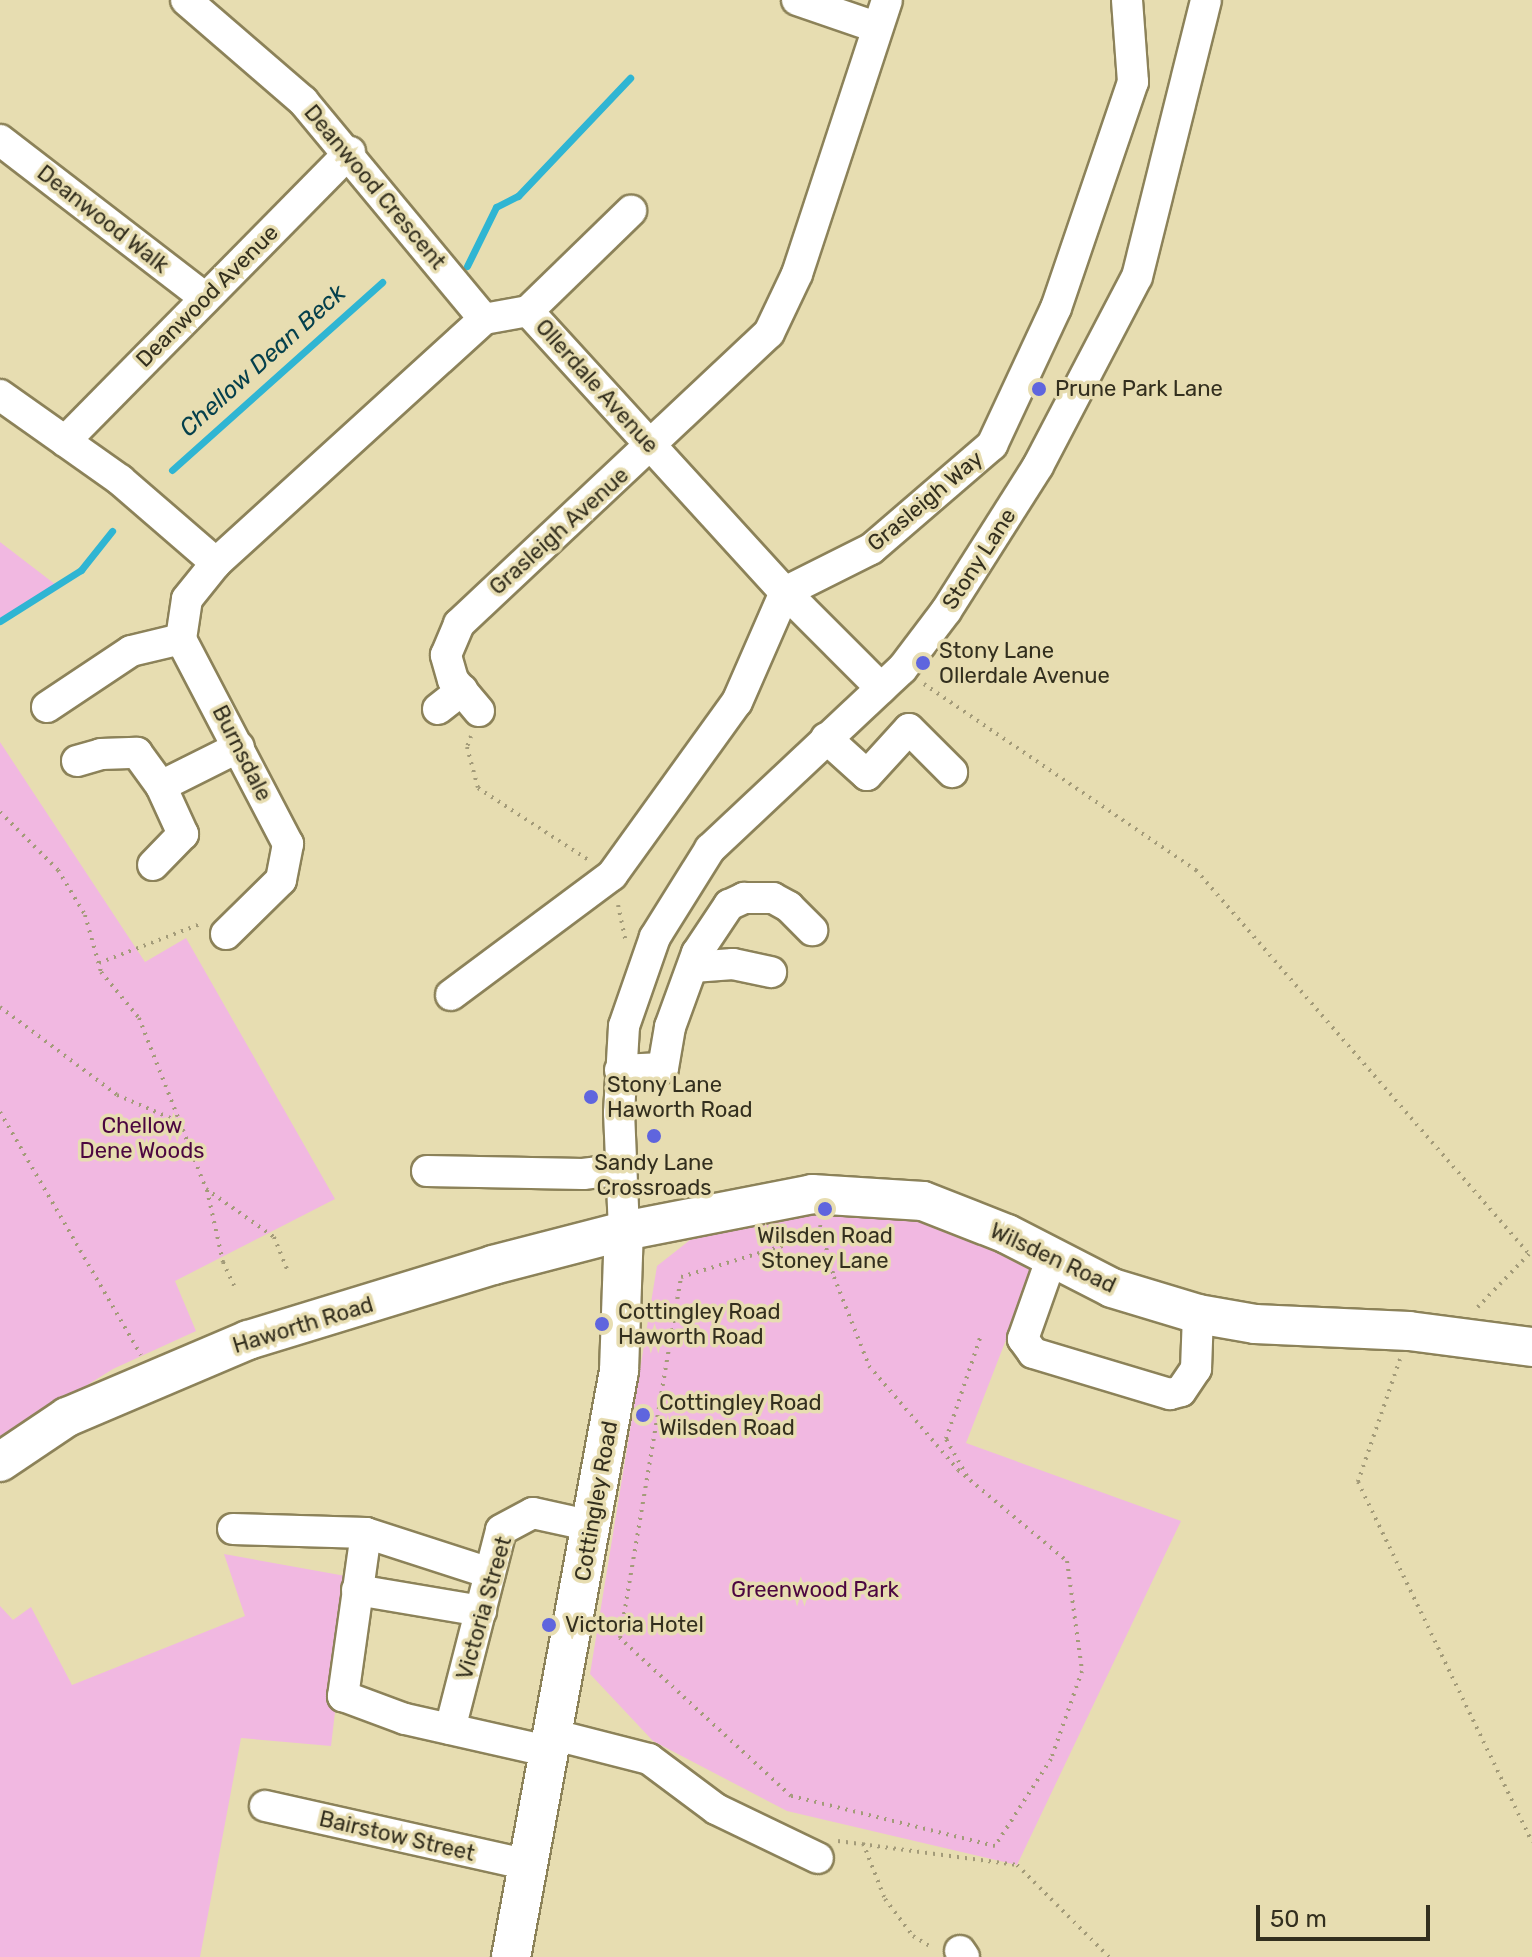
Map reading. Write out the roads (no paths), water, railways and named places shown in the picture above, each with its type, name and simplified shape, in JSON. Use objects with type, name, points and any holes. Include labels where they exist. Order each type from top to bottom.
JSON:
[{"type":"main road","name":"Wilsden Road","points":[[624,1231],[812,1194],[923,1201],[1052,1257],[1112,1288],[1198,1314],[1255,1324],[1409,1331],[1532,1347]]},
{"type":"main road","name":"Haworth Road","points":[[0,1462],[67,1417],[154,1377],[248,1340],[493,1265],[624,1231]]},
{"type":"main road","name":"Cottingley Road","points":[[511,1957],[553,1743],[619,1371],[624,1231]]},
{"type":"street","name":"Deanwood Crescent","points":[[186,0],[303,101],[350,152],[484,319]]},
{"type":"street","points":[[797,0],[881,14]]},
{"type":"street","name":"Grasleigh Way","points":[[785,592],[871,549],[992,445],[1056,308],[1133,82],[1127,0]]},
{"type":"street","name":"Stony Lane","points":[[624,1231],[620,1070],[634,985],[680,890],[710,849],[892,678],[946,611],[1038,466],[1137,277],[1206,0]]},
{"type":"street","name":"Grasleigh Avenue","points":[[460,703],[446,655],[459,624],[653,447],[769,333],[797,274],[881,14]]},
{"type":"street","name":"Deanwood Walk","points":[[0,140],[205,298]]},
{"type":"street","name":"Deanwood Avenue","points":[[65,441],[350,152]]},
{"type":"street","points":[[528,311],[631,211]]},
{"type":"street","name":"Ollerdale Avenue","points":[[484,319],[528,311],[785,592],[892,678]]},
{"type":"street","points":[[47,707],[131,651],[181,639],[187,599],[216,563],[484,319]]},
{"type":"street","points":[[0,395],[120,480],[216,563]]},
{"type":"street","points":[[451,995],[612,875],[737,702],[785,592]]},
{"type":"street","name":"Burnsdale","points":[[181,639],[288,844],[281,880],[226,934]]},
{"type":"street","points":[[826,738],[867,775],[909,729],[952,772]]},
{"type":"street","points":[[161,786],[239,747]]},
{"type":"street","points":[[77,761],[101,754],[137,753],[161,786],[183,834],[153,865]]},
{"type":"street","points":[[620,1070],[663,1068],[670,1027],[693,967],[713,923],[729,905],[744,898],[781,901],[812,930]]},
{"type":"street","points":[[693,967],[733,964],[771,972]]},
{"type":"street","points":[[427,1171],[583,1174],[622,1169]]},
{"type":"street","points":[[1052,1257],[1023,1339],[1033,1353],[1170,1394],[1181,1391],[1196,1369],[1198,1314]]},
{"type":"street","name":"Victoria Street","points":[[450,1729],[501,1530],[533,1513],[592,1526]]},
{"type":"street","points":[[233,1529],[366,1533],[490,1573]]},
{"type":"street","points":[[366,1533],[343,1696],[405,1719],[450,1729],[649,1759],[716,1809],[824,1849]]},
{"type":"street","points":[[357,1590],[481,1611]]},
{"type":"street","name":"Bairstow Street","points":[[265,1806],[529,1865]]},
{"type":"waterway","name":"Chellow Dean Beck","points":[[467,266],[496,207],[518,196],[630,78]]},
{"type":"waterway","name":"Chellow Dean Beck","points":[[172,470],[382,282]]},
{"type":"waterway","name":"Chellow Dean Beck","points":[[0,621],[81,570],[112,531]]},
{"type":"place","name":"Prune Park Lane","points":[[1039,389]]},
{"type":"place","name":"Stony Lane Ollerdale Avenue","points":[[923,663]]},
{"type":"place","name":"Stony Lane Haworth Road","points":[[591,1097]]},
{"type":"place","name":"Sandy Lane Crossroads","points":[[654,1136]]},
{"type":"place","name":"Wilsden Road Stoney Lane","points":[[825,1209]]},
{"type":"place","name":"Cottingley Road Haworth Road","points":[[602,1324]]},
{"type":"place","name":"Cottingley Road Wilsden Road","points":[[643,1415]]},
{"type":"place","name":"Victoria Hotel","points":[[549,1625]]},
{"type":"park label","name":"Chellow Dene Woods","points":[[142,1138]]},
{"type":"park label","name":"Greenwood Park","points":[[815,1590]]}]
